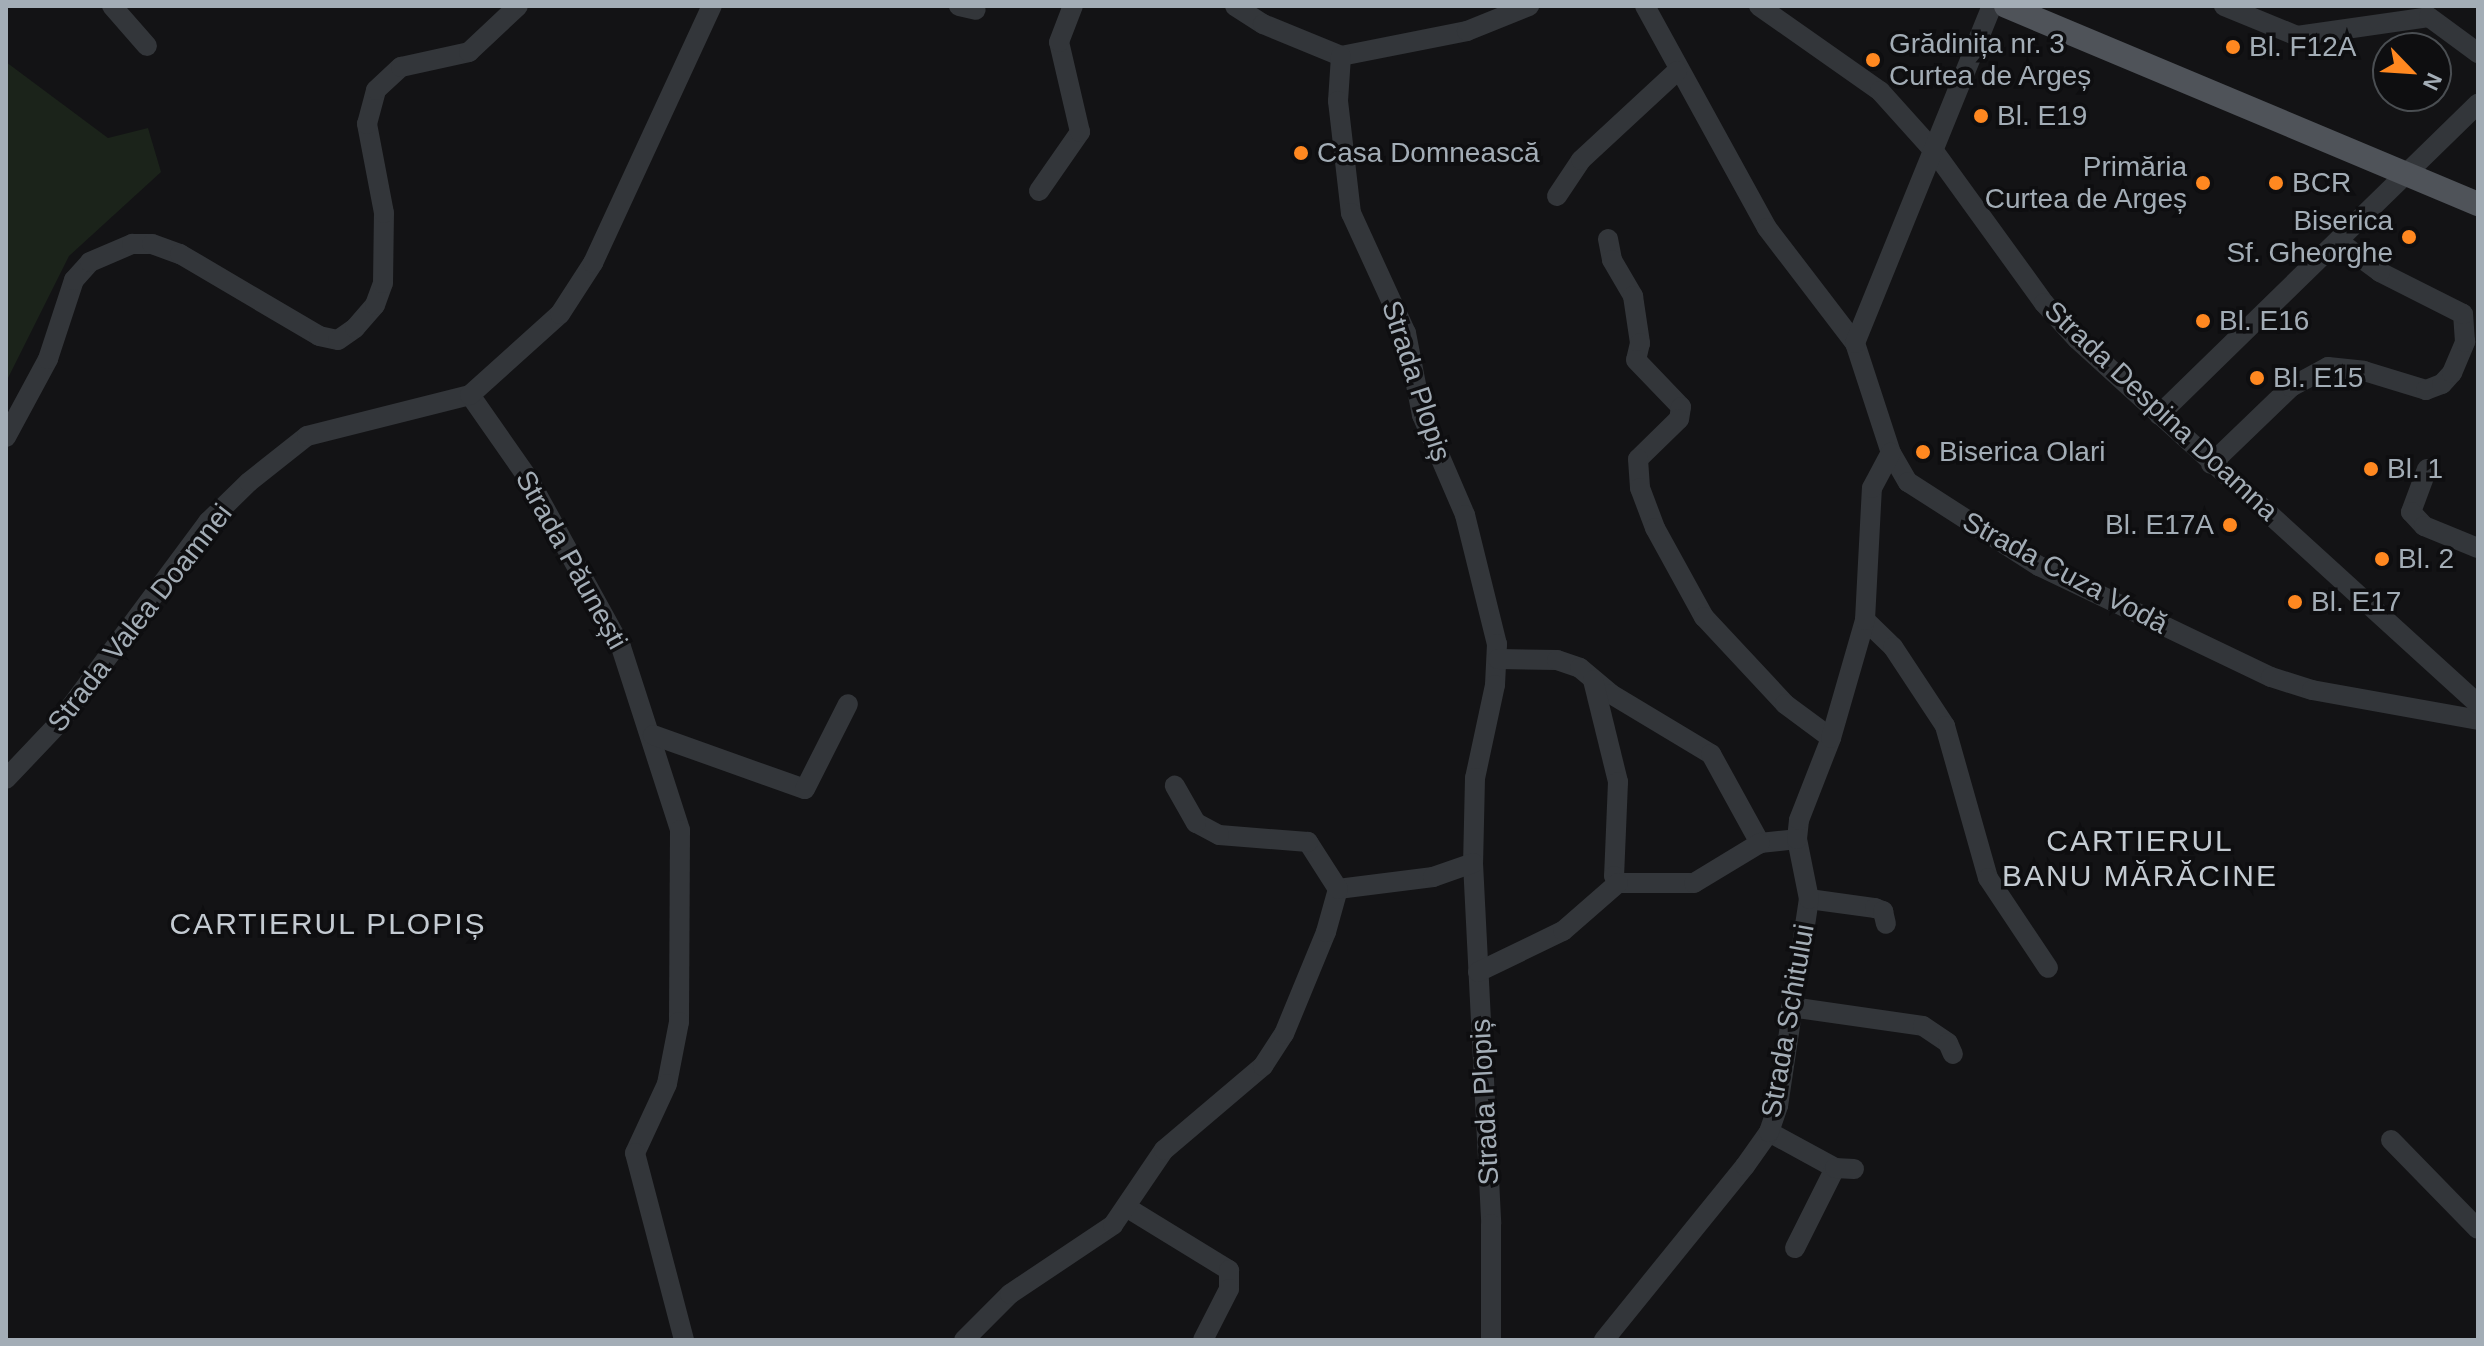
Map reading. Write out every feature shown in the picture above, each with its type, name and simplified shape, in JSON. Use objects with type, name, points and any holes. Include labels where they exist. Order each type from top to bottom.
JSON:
[{"type":"main road","points":[[2006,6],[2478,204]]},
{"type":"street","points":[[112,6],[147,46]]},
{"type":"street","points":[[6,437],[48,359],[74,280],[90,262],[132,244],[152,244],[180,254],[319,336],[338,340],[355,328],[375,305],[384,268],[384,213],[367,124],[376,90],[401,67],[469,52],[518,6]]},
{"type":"street","name":"Strada Valea Doamnei","points":[[6,779],[75,703],[208,522],[260,473],[307,436],[470,395],[542,331],[578,290],[712,6]]},
{"type":"street","points":[[1039,191],[1080,132],[1060,53],[1061,30],[1073,6]]},
{"type":"street","points":[[1235,6],[1263,24],[1341,56],[1467,31],[1529,6]]},
{"type":"street","name":"Strada Cuza Vodă","points":[[1645,6],[1677,71],[1773,237],[1855,343],[1891,453],[1908,482],[2005,548],[2248,667],[2312,690],[2478,720]]},
{"type":"street","name":"Strada Despina Doamna","points":[[1759,6],[1880,91],[1934,151],[2059,320],[2211,464],[2395,623],[2478,704]]},
{"type":"street","points":[[1855,343],[1992,6]]},
{"type":"street","points":[[2224,6],[2297,36],[2429,17],[2478,53]]},
{"type":"street","name":"Strada Plopiș","points":[[1341,56],[1338,101],[1351,213],[1406,333],[1433,449],[1465,515],[1498,659],[1479,748],[1473,863],[1491,1224],[1491,1340]]},
{"type":"street","points":[[1557,196],[1581,160],[1677,71]]},
{"type":"street","points":[[2159,415],[2478,104]]},
{"type":"street","points":[[1608,239],[1612,260],[1633,296],[1640,343],[1636,360],[1681,407],[1679,419],[1638,459],[1640,488],[1655,528],[1704,617],[1785,704],[1831,738]]},
{"type":"street","points":[[2211,464],[2291,387],[2328,367],[2364,371],[2426,390],[2442,384],[2452,373],[2465,342],[2463,314],[2371,267],[2338,241]]},
{"type":"street","name":"Strada Păunești","points":[[470,395],[528,478],[614,635],[653,735],[680,830],[682,987],[667,1084],[635,1153],[684,1340]]},
{"type":"street","name":"Strada Schitului","points":[[1604,1340],[1769,1132],[1778,1106],[1809,899],[1797,839],[1799,820],[1831,738],[1865,620],[1872,488],[1891,453]]},
{"type":"street","points":[[2427,469],[2411,512],[2424,526],[2478,548]]},
{"type":"street","points":[[1865,620],[1893,647],[1945,726],[1988,878],[2048,968]]},
{"type":"street","points":[[1498,659],[1569,662],[1711,754],[1760,843]]},
{"type":"street","points":[[1593,680],[1618,782],[1618,883]]},
{"type":"street","points":[[653,735],[805,789],[848,704]]},
{"type":"street","points":[[1175,786],[1203,828],[1219,835],[1308,842],[1338,889]]},
{"type":"street","points":[[1478,972],[1563,931],[1618,883],[1694,883],[1760,843],[1797,839]]},
{"type":"street","points":[[1338,889],[1433,877],[1473,863]]},
{"type":"street","points":[[964,1340],[1010,1294],[1113,1225],[1164,1150],[1263,1066],[1304,989],[1338,889]]},
{"type":"street","points":[[1809,899],[1875,908],[1883,911],[1886,924]]},
{"type":"street","points":[[1791,1007],[1923,1026],[1948,1043],[1953,1054]]},
{"type":"street","points":[[1769,1132],[1845,1168],[1795,1248]]},
{"type":"street","points":[[2391,1140],[2478,1229]]},
{"type":"street","points":[[1126,1207],[1229,1270],[1229,1289],[1203,1340]]},
{"type":"shaded area","points":[[6,62],[108,138],[148,128],[161,172],[69,256],[6,382]]},
{"type":"place","name":"Bl. F12A","points":[[2233,47]]},
{"type":"place","name":"Grădinița nr. 3 Curtea de Argeș","points":[[1873,60]]},
{"type":"place","name":"Bl. E19","points":[[1981,116]]},
{"type":"place","name":"Casa Domnească","points":[[1301,153]]},
{"type":"place","name":"Primăria Curtea de Argeș","points":[[2203,183]]},
{"type":"place","name":"BCR","points":[[2276,183]]},
{"type":"place","name":"Biserica Sf. Gheorghe","points":[[2409,237]]},
{"type":"place","name":"Bl. E16","points":[[2203,321]]},
{"type":"place","name":"Bl. E15","points":[[2257,378]]},
{"type":"place","name":"Biserica Olari","points":[[1923,452]]},
{"type":"place","name":"Bl. 1","points":[[2371,469]]},
{"type":"place","name":"Bl. E17A","points":[[2230,525]]},
{"type":"place","name":"Bl. 2","points":[[2382,559]]},
{"type":"place","name":"Bl. E17","points":[[2295,602]]},
{"type":"district","name":"CARTIERUL BANU MĂRĂCINE","points":[[2140,858]]},
{"type":"district","name":"CARTIERUL PLOPIȘ","points":[[328,924]]}]
